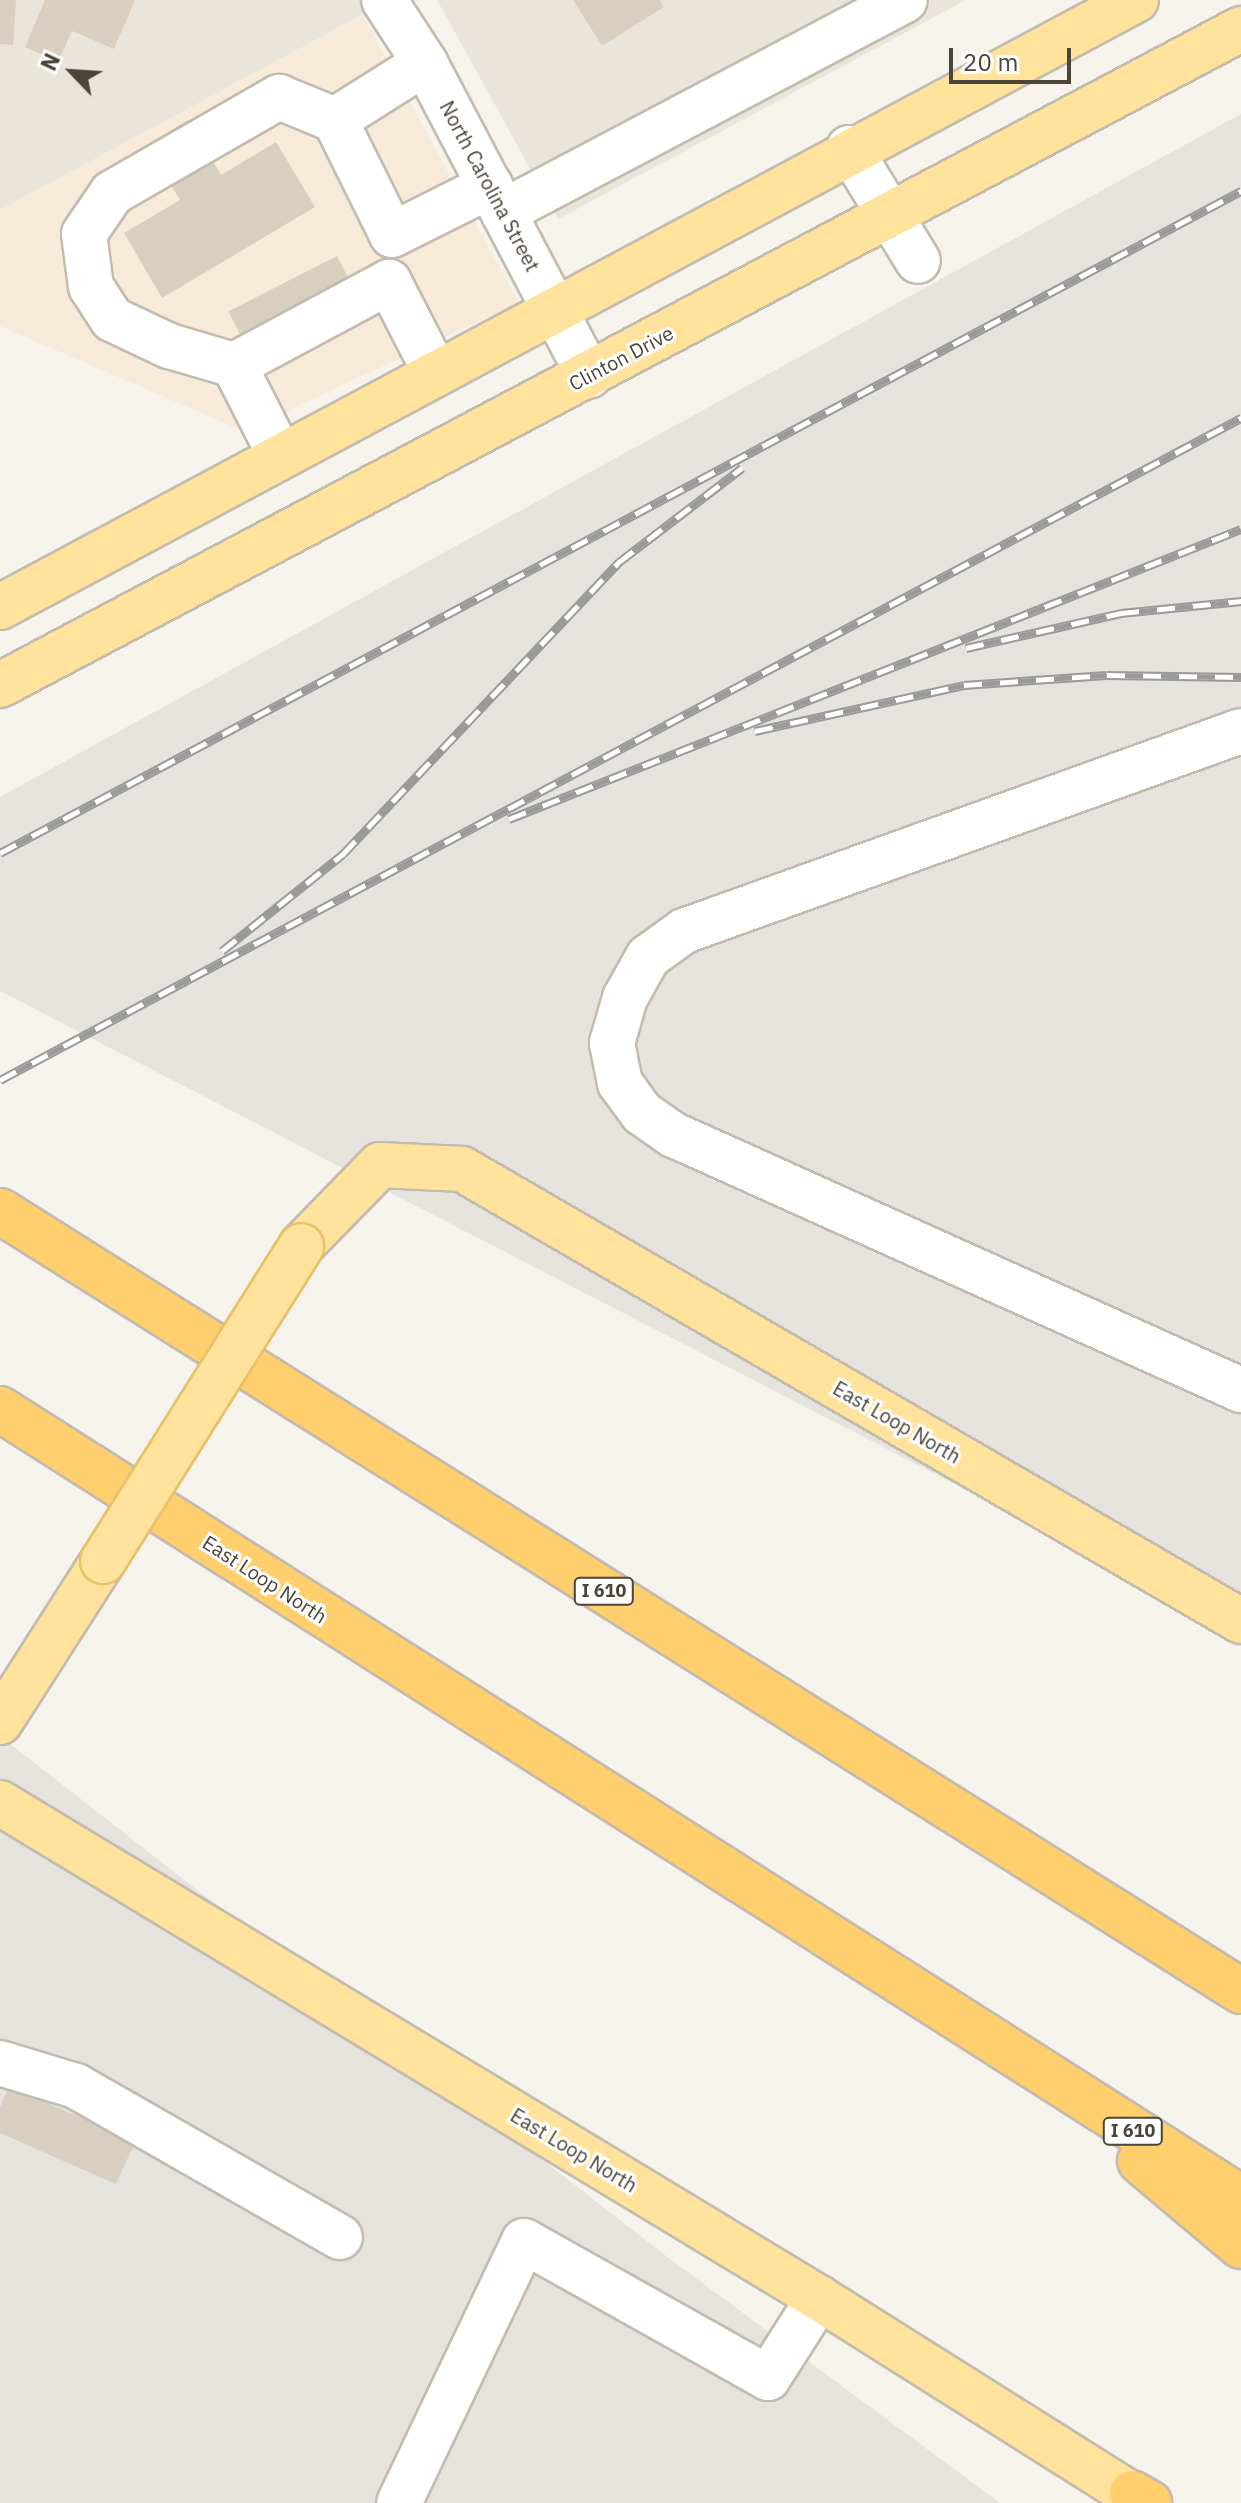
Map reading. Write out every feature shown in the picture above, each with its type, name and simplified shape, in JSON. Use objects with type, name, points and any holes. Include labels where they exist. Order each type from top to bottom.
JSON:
[{"type":"highway","name":"I 610","points":[[0,1211],[1241,1991]]},
{"type":"highway","name":"East Loop North","points":[[0,1409],[1024,2065],[1241,2198]]},
{"type":"highway","points":[[1024,2065],[1241,2246]]},
{"type":"main road","points":[[0,607],[849,148],[1136,0]]},
{"type":"main road","name":"Clinton Drive","points":[[0,685],[1241,29]]},
{"type":"main road","name":"East Loop North","points":[[0,1722],[301,1246],[380,1165],[462,1169],[1241,1621]]},
{"type":"main road","name":"East Loop North","points":[[0,1803],[819,2298],[1141,2500]]},
{"type":"street","points":[[358,0],[390,11]]},
{"type":"street","points":[[392,235],[497,199],[905,0]]},
{"type":"street","name":"North Carolina Street","points":[[390,11],[425,63],[589,376]]},
{"type":"street","points":[[335,120],[425,63]]},
{"type":"street","points":[[389,282],[234,365],[169,346],[112,319],[91,287],[84,234],[112,193],[279,97],[335,120],[392,235],[389,282],[435,372]]},
{"type":"street","points":[[849,148],[887,216],[918,261]]},
{"type":"street","points":[[234,365],[280,455]]},
{"type":"street","points":[[1241,731],[684,931],[648,957],[625,998],[612,1043],[620,1083],[642,1113],[674,1135],[1241,1390]]},
{"type":"street","points":[[0,2063],[76,2086],[340,2237]]},
{"type":"street","points":[[399,2503],[524,2241],[768,2378],[819,2298]]},
{"type":"shaded area","points":[[0,0],[390,0],[0,210]]},
{"type":"shaded area","points":[[437,0],[966,0],[558,219]]},
{"type":"shaded area","points":[[363,15],[519,303],[243,431],[0,326],[0,210]]},
{"type":"shaded area","points":[[1241,114],[1241,1632],[0,991],[0,797]]},
{"type":"shaded area","points":[[0,1736],[666,2256],[1000,2503],[0,2503]]},
{"type":"building","points":[[0,0],[16,0],[13,45],[0,44]]},
{"type":"building","points":[[45,0],[135,0],[114,49],[72,31],[58,62],[25,47]]},
{"type":"building","points":[[573,0],[660,0],[664,7],[602,46]]},
{"type":"building","points":[[188,120],[221,175],[276,142],[315,207],[162,298],[124,233],[180,200],[147,145]]},
{"type":"building","points":[[337,256],[351,284],[242,339],[228,311]]},
{"type":"building","points":[[9,2086],[135,2142],[116,2184],[0,2133],[0,2107]]},
{"type":"railway","points":[[0,853],[1241,191]]},
{"type":"railway","points":[[0,1080],[1241,418]]},
{"type":"railway","points":[[222,951],[343,854],[619,562],[742,468]]},
{"type":"railway","points":[[509,819],[1241,529]]},
{"type":"railway","points":[[966,648],[1121,613],[1241,601]]},
{"type":"railway","points":[[755,731],[964,685],[1107,675],[1241,677]]}]
